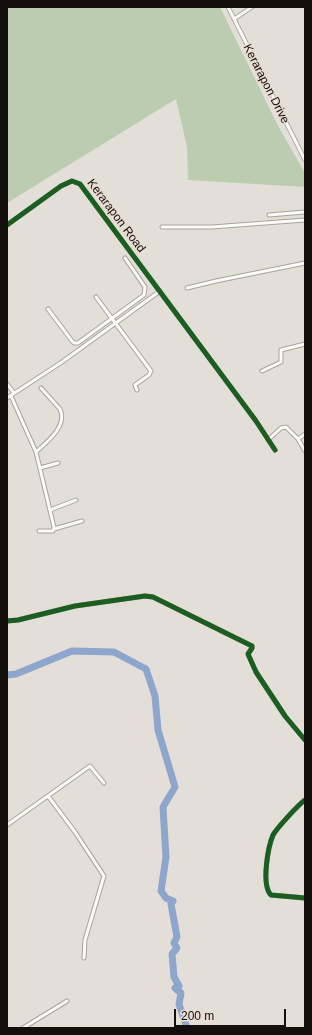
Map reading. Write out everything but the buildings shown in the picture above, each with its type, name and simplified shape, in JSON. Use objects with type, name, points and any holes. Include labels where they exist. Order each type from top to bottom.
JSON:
[{"type":"street","name":"Kerarapon Drive","points":[[228,7],[304,157]]},
{"type":"street","points":[[234,19],[252,7]]},
{"type":"street","name":"Kerarapon Road","points":[[7,224],[61,186],[69,182],[77,182],[160,291]]},
{"type":"street","points":[[269,215],[305,212]]},
{"type":"street","points":[[162,227],[212,227],[305,220]]},
{"type":"street","points":[[48,309],[72,341],[76,344],[140,298],[145,292],[144,285],[124,258]]},
{"type":"street","points":[[187,288],[216,280],[305,263]]},
{"type":"street","points":[[7,398],[62,362],[160,291],[275,450]]},
{"type":"street","points":[[96,297],[151,371],[149,375],[135,385],[137,390]]},
{"type":"street","points":[[262,371],[281,362],[281,350],[305,344]]},
{"type":"street","points":[[7,384],[36,452],[54,529]]},
{"type":"street","points":[[36,452],[57,431],[62,420],[60,409],[41,388]]},
{"type":"street","points":[[268,440],[284,427],[288,428],[298,439],[305,451]]},
{"type":"street","points":[[298,439],[305,434]]},
{"type":"street","points":[[40,468],[58,463]]},
{"type":"street","points":[[50,510],[76,500]]},
{"type":"street","points":[[39,531],[53,531],[54,529],[82,521]]},
{"type":"street","points":[[7,621],[18,620],[96,602],[153,596],[252,646],[248,654],[254,669],[285,716],[305,740]]},
{"type":"street","points":[[7,825],[90,766],[104,783]]},
{"type":"street","points":[[48,796],[75,832],[104,876],[85,940],[84,958]]},
{"type":"street","points":[[305,800],[274,834],[269,849],[265,880],[267,891],[271,895],[305,898]]},
{"type":"street","points":[[23,1028],[68,1001]]},
{"type":"green space","points":[[7,7],[220,7],[278,126],[305,173],[305,187],[188,180],[187,147],[176,99],[7,203]]},
{"type":"waterway","points":[[7,675],[16,674],[72,651],[114,652],[146,669],[155,696],[158,730],[175,787],[163,807],[166,857],[161,891],[166,898],[173,901],[171,904],[177,937],[174,943],[177,948],[172,954],[174,977],[179,986],[175,988],[181,993],[179,1004],[187,1028]]},
{"type":"cycle path","points":[[7,225],[61,186],[72,181],[80,184],[256,421],[275,450]]},
{"type":"cycle path","points":[[7,621],[18,620],[75,606],[145,596],[153,597],[252,646],[248,654],[256,672],[285,716],[305,740]]},
{"type":"cycle path","points":[[305,800],[288,816],[273,835],[266,866],[266,883],[271,895],[305,898]]}]
